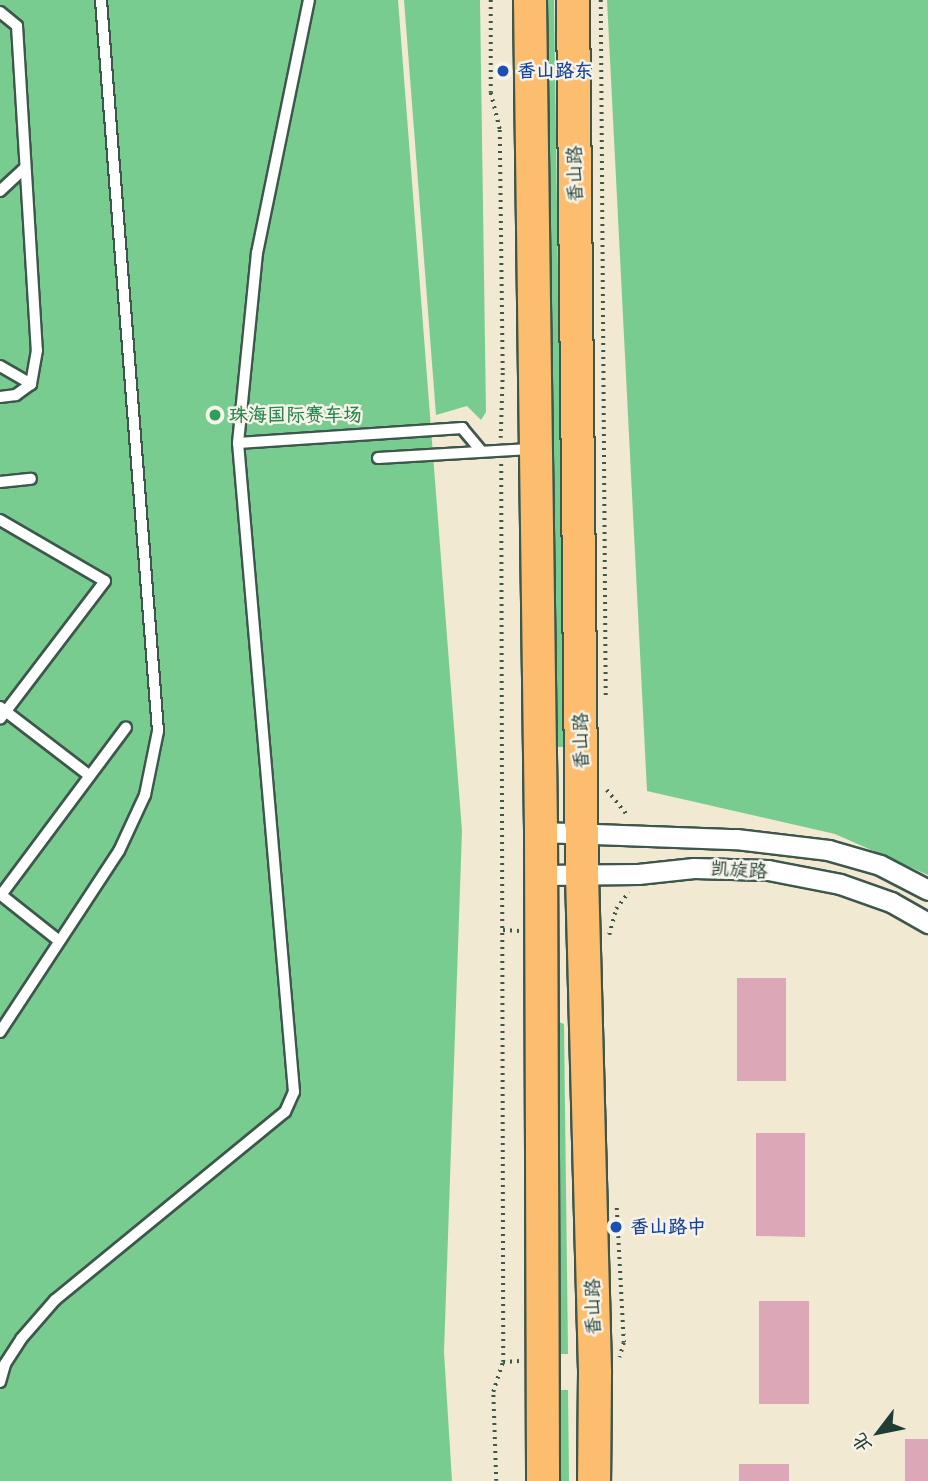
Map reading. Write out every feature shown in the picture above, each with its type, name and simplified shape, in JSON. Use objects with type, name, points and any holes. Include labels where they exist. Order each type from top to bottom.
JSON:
[{"type":"main road","points":[[530,0],[541,832],[543,1481]]},
{"type":"main road","name":"香山路","points":[[573,0],[582,874],[595,1373],[594,1481]]},
{"type":"street","name":"凯旋路","points":[[541,832],[736,839],[828,850],[880,865],[928,890]]},
{"type":"street","name":"凯旋路","points":[[540,875],[638,874],[694,868],[768,870],[840,884],[891,902],[928,923]]},
{"type":"lane","points":[[0,1032],[119,851],[145,796],[158,731],[101,0]]},
{"type":"lane","points":[[0,1382],[5,1364],[21,1339],[55,1300],[285,1112],[294,1092],[238,443],[257,253],[309,0]]},
{"type":"lane","points":[[0,12],[17,26],[37,349],[31,384],[16,395],[0,397]]},
{"type":"lane","points":[[0,191],[26,167]]},
{"type":"lane","points":[[0,366],[31,384]]},
{"type":"lane","points":[[238,443],[462,428],[481,451]]},
{"type":"lane","points":[[378,458],[534,449]]},
{"type":"lane","points":[[0,482],[31,480]]},
{"type":"lane","points":[[0,520],[105,581],[2,713],[90,776]]},
{"type":"lane","points":[[58,940],[1,895],[125,727]]},
{"type":"path","points":[[491,0],[491,93],[500,130],[503,373]]},
{"type":"path","points":[[601,0],[606,708]]},
{"type":"path","points":[[496,1481],[493,1392],[503,1362],[503,504]]},
{"type":"path","points":[[607,777],[607,791],[628,816]]},
{"type":"green space","name":"珠海国际赛车场","points":[[0,0],[398,0],[462,831],[444,1352],[452,1481],[0,1481]]},
{"type":"green space","points":[[404,0],[480,0],[486,412],[481,420],[467,406],[436,415]]},
{"type":"green space","points":[[547,0],[554,0],[565,747],[558,747],[555,567],[550,544]]},
{"type":"green space","points":[[607,0],[928,0],[928,875],[835,834],[647,791]]},
{"type":"green space","points":[[559,1022],[564,1024],[568,1354],[559,1354],[555,1025]]},
{"type":"green space","points":[[559,1390],[568,1390],[569,1481],[559,1481]]},
{"type":"building","points":[[737,978],[786,978],[786,1081],[737,1081]]},
{"type":"building","points":[[756,1133],[805,1133],[805,1237],[756,1236]]},
{"type":"building","points":[[759,1301],[809,1301],[809,1404],[759,1404]]},
{"type":"building","points":[[905,1439],[928,1439],[928,1481],[905,1481]]},
{"type":"building","points":[[739,1464],[789,1464],[789,1481],[739,1481]]},
{"type":"place","name":"香山路东","points":[[503,71]]},
{"type":"place","name":"珠海国际赛车场","points":[[215,415]]},
{"type":"place","name":"香山路中","points":[[616,1227]]}]
